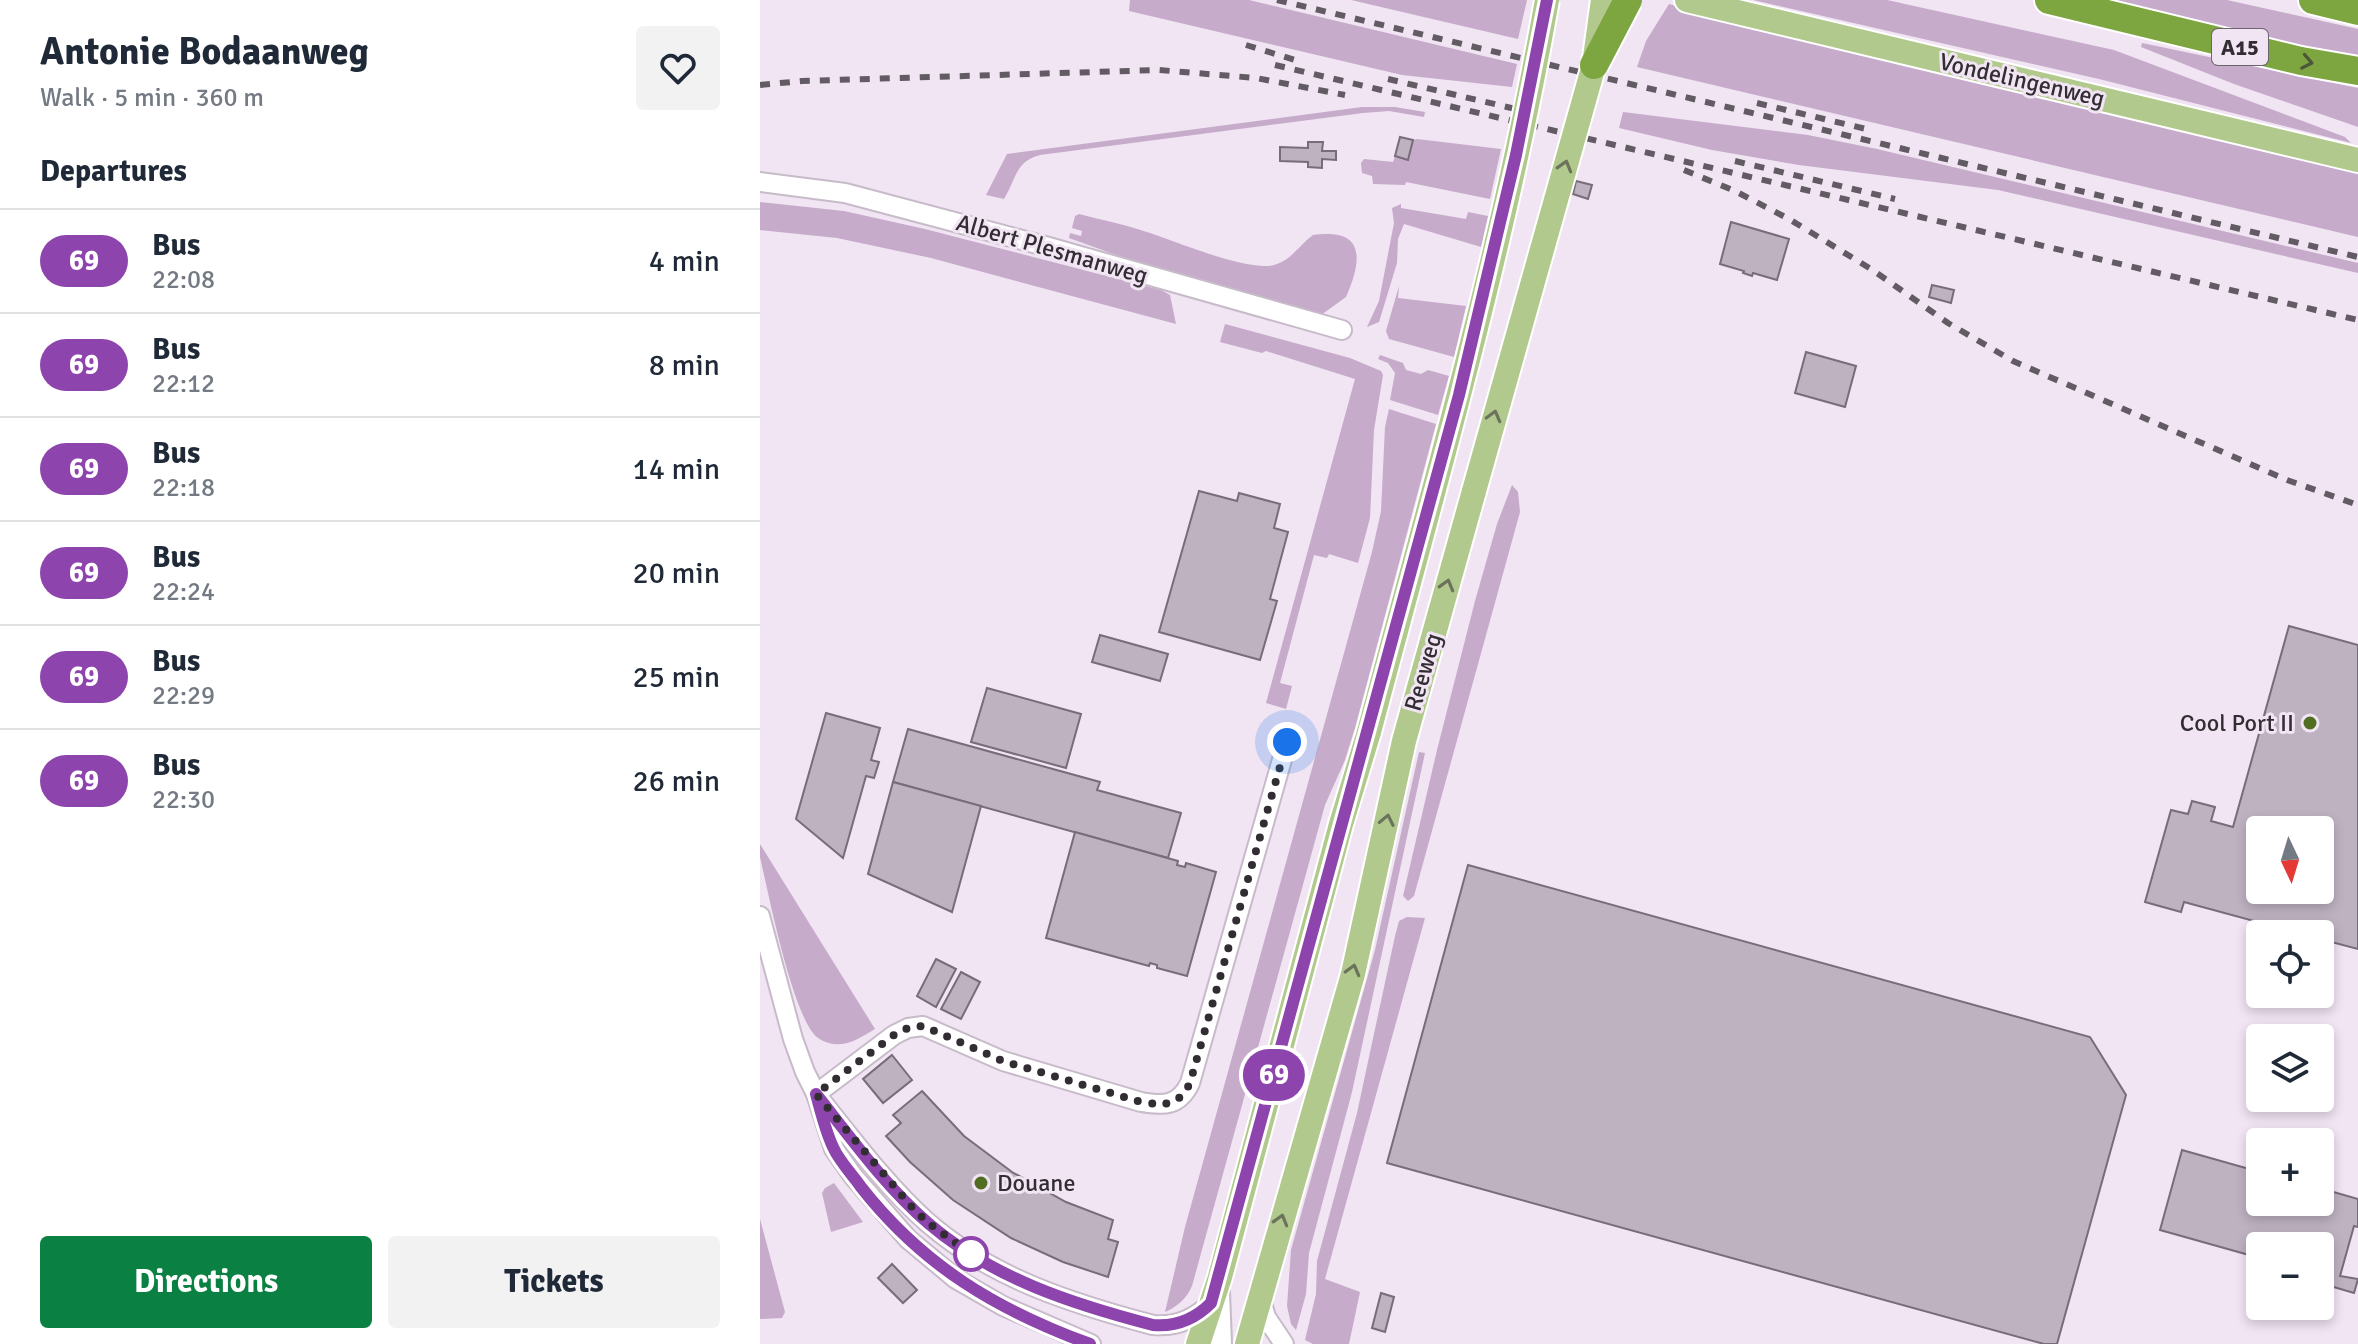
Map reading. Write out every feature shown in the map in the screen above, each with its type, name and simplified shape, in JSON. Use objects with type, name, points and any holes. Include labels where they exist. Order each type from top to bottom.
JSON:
[{"type":"highway","points":[[1594,65],[1628,0]]},
{"type":"highway","name":"A15","points":[[2049,0],[2301,61],[2358,71]]},
{"type":"highway","points":[[2313,0],[2358,11]]},
{"type":"main road","name":"Reeweg","points":[[1198,1344],[1220,1277],[1459,395],[1516,155],[1547,0]]},
{"type":"main road","name":"Reeweg","points":[[1245,1343],[1353,974],[1404,741],[1594,65],[1603,0]]},
{"type":"main road","name":"Vondelingenweg","points":[[1687,0],[2358,160]]},
{"type":"street","name":"Albert Plesmanweg","points":[[760,182],[845,193],[1342,330]]},
{"type":"street","points":[[816,1094],[894,1035],[908,1028],[923,1026],[1014,1065],[1141,1102],[1173,1104],[1185,1093],[1287,742]]},
{"type":"street","points":[[760,916],[793,1039],[834,1149],[873,1202],[930,1259],[979,1294],[1058,1332],[1091,1344]]},
{"type":"street","points":[[816,1094],[882,1174],[927,1222],[997,1270],[1063,1298],[1153,1325],[1164,1326],[1196,1316],[1211,1303]]},
{"type":"street","name":"Reeweg","points":[[1220,1277],[1222,1344]]},
{"type":"street","points":[[1260,1295],[1266,1317],[1284,1344]]},
{"type":"shaded area","points":[[1130,0],[1249,0],[1517,64],[1512,87],[1402,75],[1129,11]]},
{"type":"shaded area","points":[[1351,0],[1527,0],[1518,39]]},
{"type":"shaded area","points":[[1753,0],[1887,0],[2114,50],[2345,137],[2351,143],[2099,79]]},
{"type":"shaded area","points":[[2097,0],[2227,0],[2358,29],[2358,57],[2275,42]]},
{"type":"shaded area","points":[[1669,4],[2358,170],[2358,237],[1637,67],[1646,41]]},
{"type":"shaded area","points":[[2142,43],[2358,88],[2358,127],[2234,84],[2141,47]]},
{"type":"shaded area","points":[[1362,107],[1395,107],[1425,112],[1424,117],[1389,111],[1363,113],[1040,155],[1021,167],[1004,199],[986,195],[1007,154]]},
{"type":"shaded area","points":[[1623,112],[1808,135],[1877,149],[2358,263],[2358,273],[1998,190],[1799,165],[1712,150],[1619,128]]},
{"type":"shaded area","points":[[1413,140],[1501,149],[1490,199],[1406,182],[1405,185],[1373,184],[1372,176],[1362,173],[1361,163],[1364,159],[1393,162],[1395,156],[1408,160]]},
{"type":"shaded area","points":[[760,202],[844,211],[1161,290],[1170,295],[1176,324],[931,258],[837,238],[760,230]]},
{"type":"shaded area","points":[[1401,204],[1401,208],[1466,219],[1468,212],[1488,216],[1481,247],[1404,224],[1398,239],[1397,263],[1379,322],[1367,327],[1379,301],[1394,223],[1392,208]]},
{"type":"shaded area","points":[[1079,214],[1248,264],[1274,265],[1286,260],[1313,235],[1330,234],[1350,241],[1357,258],[1346,297],[1321,315],[1152,268],[1069,238],[1070,233],[1081,236],[1082,231],[1072,228],[1075,216]]},
{"type":"shaded area","points":[[1399,286],[1398,298],[1466,306],[1454,357],[1389,339],[1386,331]]},
{"type":"shaded area","points":[[1225,324],[1350,358],[1381,371],[1383,375],[1374,430],[1370,518],[1358,563],[1329,554],[1327,558],[1314,555],[1280,683],[1292,686],[1286,709],[1266,703],[1355,379],[1266,351],[1262,353],[1220,342]]},
{"type":"shaded area","points":[[1380,355],[1403,363],[1406,370],[1421,374],[1428,370],[1449,376],[1438,415],[1390,400],[1395,373],[1388,363],[1378,359]]},
{"type":"shaded area","points":[[1389,409],[1436,424],[1355,728],[1325,805],[1192,1286],[1181,1302],[1165,1312],[1185,1227],[1372,552],[1381,511],[1385,427]]},
{"type":"shaded area","points":[[1512,485],[1518,492],[1520,512],[1414,896],[1408,901],[1403,896],[1437,750],[1475,601],[1497,524]]},
{"type":"shaded area","points":[[1419,752],[1425,753],[1352,1092],[1309,1253],[1306,1294],[1296,1330],[1291,1324],[1287,1306],[1291,1250],[1375,950]]},
{"type":"shaded area","points":[[760,844],[875,1029],[861,1037],[848,1043],[833,1044],[818,1038],[809,1026],[783,954],[760,857]]},
{"type":"shaded area","points":[[1407,917],[1425,918],[1325,1279],[1360,1292],[1349,1344],[1313,1344],[1305,1340],[1316,1294],[1317,1261],[1357,1113],[1395,936],[1399,921]]},
{"type":"shaded area","points":[[834,1183],[863,1222],[831,1232],[822,1193]]},
{"type":"shaded area","points":[[760,1219],[785,1312],[782,1318],[760,1319]]},
{"type":"building","points":[[1400,137],[1413,140],[1408,160],[1395,156]]},
{"type":"building","points":[[1308,142],[1323,142],[1322,151],[1336,151],[1336,160],[1322,159],[1322,168],[1308,167],[1308,162],[1280,161],[1280,147],[1308,148]]},
{"type":"building","points":[[1576,181],[1592,185],[1588,199],[1573,194]]},
{"type":"building","points":[[1731,222],[1789,239],[1777,280],[1753,273],[1752,276],[1720,264]]},
{"type":"building","points":[[1932,285],[1954,290],[1951,303],[1929,297]]},
{"type":"building","points":[[1806,352],[1856,366],[1845,407],[1795,393]]},
{"type":"building","points":[[1199,491],[1237,501],[1239,493],[1280,504],[1274,528],[1288,532],[1270,599],[1277,601],[1260,660],[1159,632]]},
{"type":"building","name":"Cool Port II","points":[[2289,626],[2358,645],[2358,949],[2334,943],[2334,920],[2250,920],[2184,902],[2181,912],[2145,902],[2171,810],[2188,814],[2192,801],[2215,807],[2211,821],[2233,827]]},
{"type":"building","points":[[1100,635],[1168,654],[1160,681],[1092,662]]},
{"type":"building","points":[[987,688],[1081,714],[1066,768],[971,742]]},
{"type":"building","points":[[826,713],[880,728],[871,760],[879,762],[874,778],[866,776],[843,858],[796,819]]},
{"type":"building","points":[[908,729],[1100,782],[1097,790],[1181,813],[1168,858],[893,782]]},
{"type":"building","points":[[893,782],[981,806],[952,912],[868,874]]},
{"type":"building","points":[[1075,832],[1178,861],[1177,865],[1185,867],[1186,863],[1216,872],[1187,976],[1150,963],[1149,966],[1046,938]]},
{"type":"building","points":[[1468,865],[2090,1037],[2126,1095],[2057,1344],[2044,1344],[1387,1163]]},
{"type":"building","points":[[936,959],[956,969],[936,1007],[917,996]]},
{"type":"building","points":[[961,972],[980,982],[961,1019],[941,1009]]},
{"type":"building","points":[[892,1055],[912,1080],[883,1103],[863,1079]]},
{"type":"building","name":"Douane","points":[[922,1091],[964,1136],[1012,1172],[1066,1202],[1113,1220],[1108,1239],[1118,1242],[1108,1277],[1063,1262],[1011,1238],[953,1200],[910,1162],[886,1136],[901,1123],[893,1115]]},
{"type":"building","points":[[2182,1150],[2246,1168],[2246,1216],[2334,1216],[2334,1192],[2358,1199],[2358,1227],[2354,1226],[2340,1276],[2358,1279],[2354,1293],[2334,1287],[2334,1232],[2246,1232],[2246,1254],[2160,1230]]},
{"type":"building","points":[[892,1264],[917,1290],[903,1303],[878,1278]]},
{"type":"building","points":[[1381,1293],[1394,1297],[1385,1332],[1372,1328]]},
{"type":"railway","points":[[1277,0],[2358,257]]},
{"type":"railway","points":[[1246,45],[1295,60]]},
{"type":"railway","points":[[1275,65],[2358,320]]},
{"type":"railway","points":[[760,85],[802,81],[1159,70],[1256,78],[1345,95]]},
{"type":"railway","points":[[1388,79],[1541,115]]},
{"type":"railway","points":[[1757,103],[1866,129]]},
{"type":"railway","points":[[1735,161],[1895,199]]},
{"type":"railway","points":[[1684,170],[1735,191],[1789,219],[1871,269],[1948,323],[2013,361],[2287,480],[2358,505]]},
{"type":"bus line","name":"69","points":[[1090,1344],[979,1294],[908,1239],[873,1202],[834,1149],[816,1094],[878,1170],[927,1222],[997,1270],[1063,1298],[1153,1325],[1172,1325],[1196,1316],[1211,1303],[1459,395],[1516,155],[1547,0]]},
{"type":"place","name":"Cool Port II","points":[[2310,723]]},
{"type":"place","name":"Douane","points":[[981,1183]]},
{"type":"route","points":[[971,1254],[975,1257],[927,1222],[910,1205],[816,1094],[902,1030],[929,1026],[1025,1069],[1141,1102],[1173,1104],[1185,1093],[1190,1083],[1287,742]]}]
